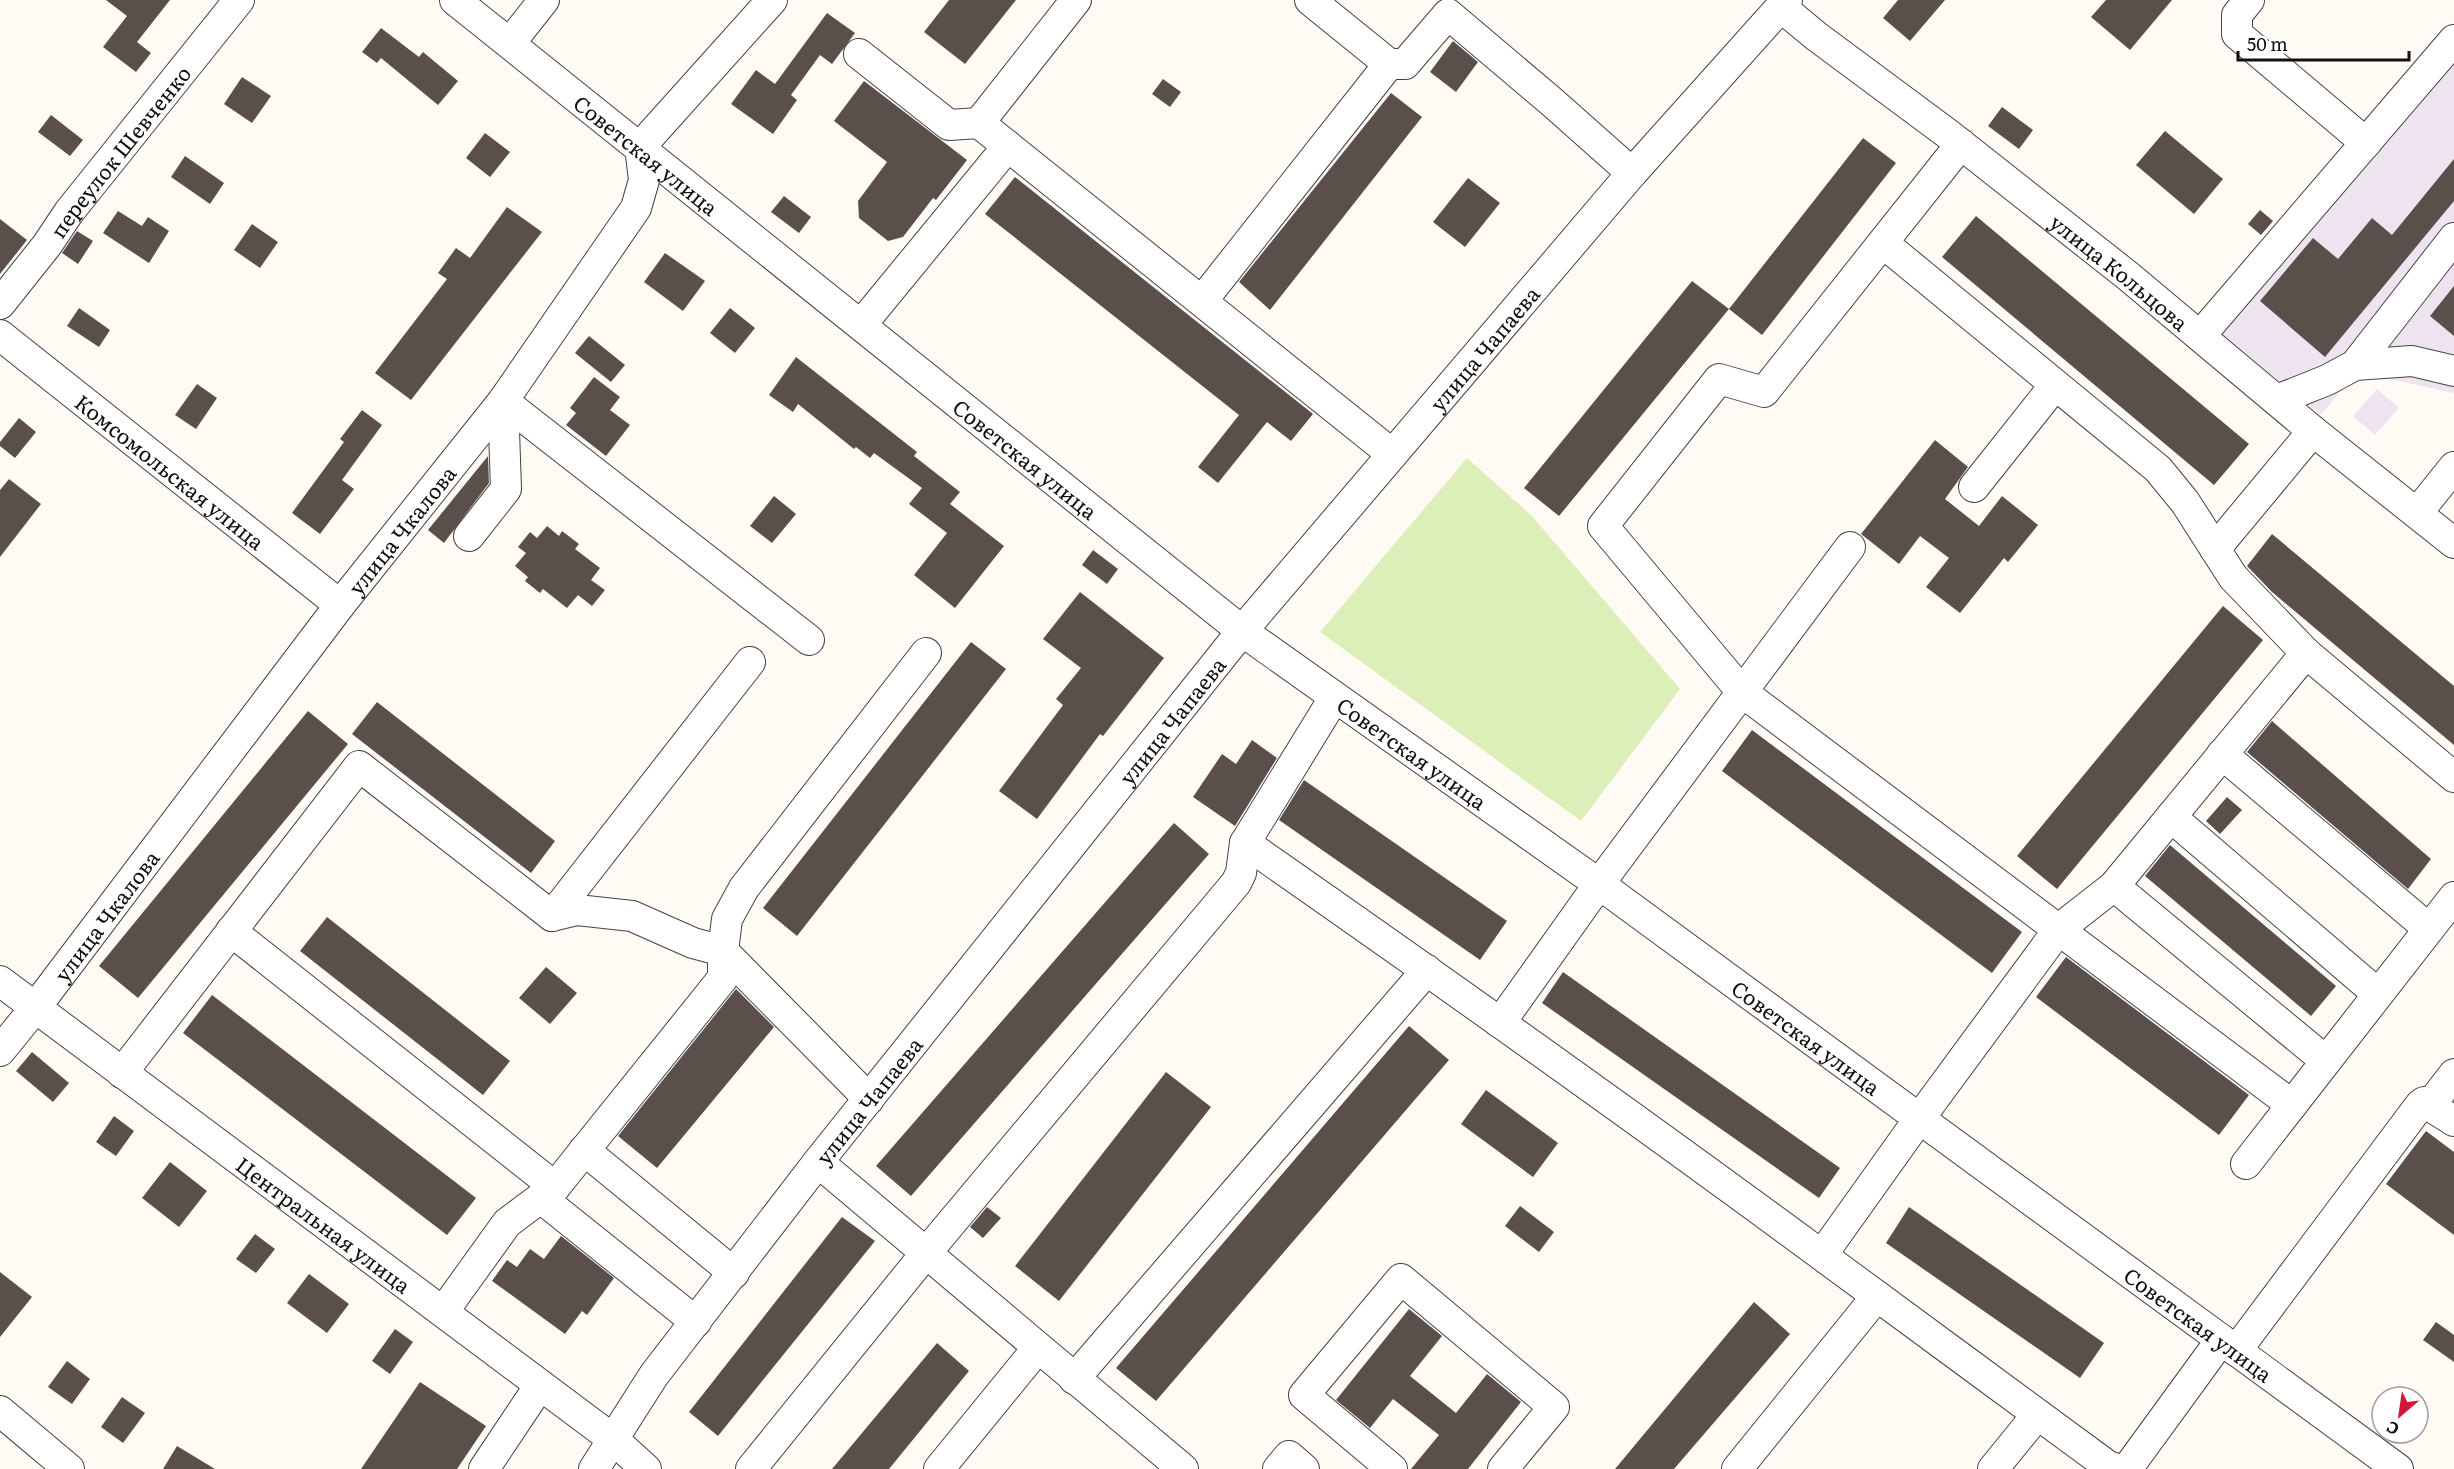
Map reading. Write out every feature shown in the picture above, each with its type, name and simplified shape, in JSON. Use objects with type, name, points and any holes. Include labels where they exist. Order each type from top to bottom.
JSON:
[{"type":"street","name":"переулок Шевченко","points":[[0,304],[47,245],[69,212],[238,0]]},
{"type":"street","name":"Советская улица","points":[[455,0],[1242,631],[1599,884],[2398,1469]]},
{"type":"street","points":[[510,43],[544,0]]},
{"type":"street","points":[[640,147],[772,0]]},
{"type":"street","points":[[979,123],[1076,0]]},
{"type":"street","points":[[1310,0],[1389,64],[1405,64],[1449,14],[1632,173]]},
{"type":"street","points":[[2249,0],[2237,15],[2237,34],[2366,143]]},
{"type":"street","name":"улица Кольцова","points":[[1784,3],[1816,36],[1961,144],[2128,276],[2313,430],[2454,543]]},
{"type":"street","name":"улица Чапаева","points":[[594,1469],[654,1375],[818,1162],[1242,631],[1632,173],[1784,3]]},
{"type":"street","points":[[2200,336],[2454,40]]},
{"type":"street","points":[[859,54],[949,125],[979,123],[1392,454]]},
{"type":"street","points":[[1202,301],[1389,64]]},
{"type":"street","points":[[1961,144],[1764,392],[1719,379],[1603,526],[1742,692],[2292,1105]]},
{"type":"street","points":[[861,325],[1008,146]]},
{"type":"street","name":"улица Чкалова","points":[[0,1051],[340,605],[503,401],[636,208],[644,180],[640,147]]},
{"type":"street","points":[[2277,400],[2327,380],[2355,365],[2454,238]]},
{"type":"street","points":[[1883,243],[2158,469],[2185,502],[2233,577],[2306,653],[2454,777]]},
{"type":"street","name":"Комсомольская улица","points":[[0,335],[340,605]]},
{"type":"street","points":[[2355,365],[2412,361],[2454,371]]},
{"type":"street","points":[[1974,487],[2055,385]]},
{"type":"street","points":[[469,536],[506,489],[503,401]]},
{"type":"street","points":[[503,401],[809,640]]},
{"type":"street","points":[[2215,549],[2313,430]]},
{"type":"street","points":[[2417,513],[2454,467]]},
{"type":"street","points":[[1500,1023],[1599,884],[1850,547]]},
{"type":"street","points":[[443,1312],[507,1223],[548,1193],[723,978],[723,951],[727,920],[744,888],[926,652]]},
{"type":"street","points":[[1822,1256],[1919,1119],[2059,929],[2114,886],[2306,653]]},
{"type":"street","points":[[552,916],[750,662]]},
{"type":"street","points":[[751,1469],[926,1253],[1236,883],[1241,873],[1245,843],[1334,698]]},
{"type":"street","points":[[2222,754],[2429,929]]},
{"type":"street","points":[[122,1073],[359,766],[552,916]]},
{"type":"street","points":[[2171,817],[2378,994]]},
{"type":"street","points":[[1245,843],[1427,970],[1877,1296],[2037,1415],[2109,1466],[2117,1469]]},
{"type":"street","points":[[2114,886],[2326,1061]]},
{"type":"street","points":[[2246,1164],[2454,897]]},
{"type":"street","points":[[552,916],[577,910],[632,916],[693,944],[723,951],[869,1099]]},
{"type":"street","points":[[231,931],[548,1193],[696,1322]]},
{"type":"street","points":[[1074,1379],[1427,970]]},
{"type":"street","name":"Центральная улица","points":[[0,981],[614,1440],[646,1469]]},
{"type":"street","points":[[2127,1469],[2420,1105],[2424,1102],[2442,1113],[2454,1074]]},
{"type":"street","points":[[584,1150],[734,1273]]},
{"type":"street","points":[[818,1162],[1074,1379],[1164,1463]]},
{"type":"street","points":[[1380,1465],[1304,1395],[1401,1279],[1554,1407],[1503,1469]]},
{"type":"street","points":[[1737,1469],[1877,1296]]},
{"type":"street","points":[[939,1469],[1037,1348]]},
{"type":"street","points":[[484,1469],[540,1385]]},
{"type":"street","points":[[0,1411],[69,1469]]},
{"type":"street","points":[[1993,1469],[2037,1415]]},
{"type":"street","points":[[1278,1469],[1289,1456],[1304,1469]]},
{"type":"shaded area","points":[[2454,26],[2454,393],[2357,372],[2321,415],[2211,326]]},
{"type":"shaded area","points":[[2377,389],[2399,408],[2375,435],[2353,416]]},
{"type":"green space","points":[[1467,458],[1531,515],[1680,689],[1581,821],[1320,632]]},
{"type":"building","points":[[106,0],[170,0],[137,42],[151,53],[136,72],[103,47],[127,16]]},
{"type":"building","points":[[949,0],[1016,0],[965,64],[924,32]]},
{"type":"building","points":[[1898,0],[1945,0],[1910,41],[1883,18]]},
{"type":"building","points":[[2106,0],[2172,0],[2130,50],[2091,17]]},
{"type":"building","points":[[827,13],[855,33],[832,64],[820,55],[791,95],[797,100],[773,134],[731,104],[756,70],[775,84]]},
{"type":"building","points":[[381,28],[419,57],[423,52],[458,81],[438,105],[381,58],[377,63],[362,52]]},
{"type":"building","points":[[1453,41],[1478,62],[1456,92],[1430,72]]},
{"type":"building","points":[[242,77],[271,96],[252,123],[224,104]]},
{"type":"building","points":[[1163,79],[1181,92],[1170,107],[1152,94]]},
{"type":"building","points":[[864,81],[967,160],[936,200],[933,198],[903,237],[888,241],[859,218],[858,201],[887,162],[834,121]]},
{"type":"building","points":[[1391,93],[1422,117],[1270,310],[1239,282]]},
{"type":"building","points":[[2002,107],[2033,130],[2019,149],[1988,126]]},
{"type":"building","points":[[51,115],[83,140],[70,156],[38,132]]},
{"type":"building","points":[[2165,131],[2223,179],[2194,214],[2136,165]]},
{"type":"building","points":[[485,133],[510,152],[490,177],[466,158]]},
{"type":"building","points":[[1863,138],[1896,163],[1762,335],[1729,309]]},
{"type":"building","points":[[185,156],[224,183],[210,204],[171,177]]},
{"type":"building","points":[[2454,159],[2454,201],[2325,357],[2260,301],[2313,238],[2338,259],[2372,218],[2392,235]]},
{"type":"building","points":[[1015,177],[1313,414],[1291,441],[1267,422],[1218,483],[1198,467],[1239,415],[985,214]]},
{"type":"building","points":[[1468,178],[1500,203],[1465,247],[1433,222]]},
{"type":"building","points":[[784,196],[811,217],[799,233],[771,212]]},
{"type":"building","points":[[507,207],[542,232],[411,400],[375,373],[447,279],[438,273],[456,248],[470,258]]},
{"type":"building","points":[[2260,210],[2273,221],[2261,235],[2248,224]]},
{"type":"building","points":[[118,211],[142,226],[148,217],[169,231],[149,263],[103,233]]},
{"type":"building","points":[[1976,216],[2249,444],[2214,485],[1942,257]]},
{"type":"building","points":[[0,219],[27,240],[0,274]]},
{"type":"building","points":[[252,224],[278,242],[260,268],[234,250]]},
{"type":"building","points":[[77,231],[93,241],[78,264],[62,253]]},
{"type":"building","points":[[665,253],[705,281],[683,311],[644,282]]},
{"type":"building","points":[[1692,281],[1729,309],[1559,516],[1524,488]]},
{"type":"building","points":[[2454,286],[2454,336],[2430,316]]},
{"type":"building","points":[[79,308],[110,330],[99,347],[67,326]]},
{"type":"building","points":[[730,308],[755,328],[735,353],[710,333]]},
{"type":"building","points":[[589,336],[625,365],[611,382],[575,353]]},
{"type":"building","points":[[796,357],[917,452],[914,456],[960,492],[950,504],[1004,546],[955,608],[914,575],[947,533],[909,504],[922,488],[874,453],[870,458],[856,447],[854,449],[798,404],[793,412],[769,395]]},
{"type":"building","points":[[594,377],[620,397],[610,410],[630,425],[606,456],[566,425],[576,413],[570,408]]},
{"type":"building","points":[[197,384],[217,398],[196,429],[175,415]]},
{"type":"building","points":[[362,410],[382,425],[342,480],[354,489],[320,534],[292,513],[344,442],[340,439]]},
{"type":"building","points":[[19,418],[36,432],[15,458],[0,446],[0,442]]},
{"type":"building","points":[[1935,440],[1968,467],[1945,499],[1979,526],[2002,496],[2038,525],[2008,562],[2004,558],[1960,613],[1926,587],[1949,558],[1920,536],[1899,564],[1861,534]]},
{"type":"building","points":[[488,456],[489,483],[444,543],[428,530]]},
{"type":"building","points":[[9,479],[41,504],[0,557],[0,490]]},
{"type":"building","points":[[774,496],[796,514],[772,543],[750,526]]},
{"type":"building","points":[[547,526],[559,536],[562,531],[579,544],[575,549],[600,568],[591,580],[605,590],[592,606],[578,595],[567,608],[543,589],[540,593],[525,581],[528,577],[515,566],[526,553],[518,547],[530,532],[537,538]]},
{"type":"building","points":[[2272,534],[2454,686],[2454,745],[2272,592],[2247,566]]},
{"type":"building","points":[[1093,550],[1118,569],[1107,584],[1082,565]]},
{"type":"building","points":[[1080,592],[1164,658],[1103,736],[1100,734],[1037,819],[999,791],[1063,705],[1056,699],[1081,668],[1043,639]]},
{"type":"building","points":[[2223,606],[2263,640],[2057,889],[2017,856]]},
{"type":"building","points":[[971,642],[1006,669],[797,936],[763,908]]},
{"type":"building","points":[[377,702],[555,841],[531,873],[352,734]]},
{"type":"building","points":[[308,711],[348,744],[138,998],[99,966]]},
{"type":"building","points":[[2272,721],[2431,859],[2408,889],[2247,752]]},
{"type":"building","points":[[1752,730],[2022,932],[1992,973],[1722,771]]},
{"type":"building","points":[[1252,740],[1277,758],[1235,826],[1193,797],[1222,754],[1236,764]]},
{"type":"building","points":[[1304,780],[1507,921],[1480,960],[1279,820]]},
{"type":"building","points":[[2227,797],[2242,810],[2220,834],[2206,821]]},
{"type":"building","points":[[1174,823],[1209,854],[911,1196],[876,1166]]},
{"type":"building","points":[[2170,845],[2336,986],[2311,1016],[2145,876]]},
{"type":"building","points":[[327,917],[510,1061],[483,1095],[300,951]]},
{"type":"building","points":[[2066,957],[2249,1095],[2219,1135],[2036,997]]},
{"type":"building","points":[[546,967],[577,993],[550,1024],[519,998]]},
{"type":"building","points":[[1563,972],[1840,1168],[1819,1198],[1542,1003]]},
{"type":"building","points":[[736,989],[774,1027],[657,1168],[618,1136]]},
{"type":"building","points":[[212,995],[476,1198],[447,1235],[183,1033]]},
{"type":"building","points":[[1409,1026],[1449,1060],[1156,1401],[1116,1368]]},
{"type":"building","points":[[32,1052],[69,1083],[53,1102],[16,1071]]},
{"type":"building","points":[[1166,1072],[1211,1107],[1059,1301],[1015,1266]]},
{"type":"building","points":[[1486,1090],[1558,1143],[1533,1177],[1461,1124]]},
{"type":"building","points":[[114,1116],[134,1131],[116,1156],[96,1142]]},
{"type":"building","points":[[2426,1131],[2454,1152],[2454,1235],[2386,1184]]},
{"type":"building","points":[[170,1162],[207,1191],[179,1227],[142,1198]]},
{"type":"building","points":[[1520,1206],[1554,1232],[1539,1252],[1505,1226]]},
{"type":"building","points":[[987,1207],[1001,1218],[983,1238],[970,1227]]},
{"type":"building","points":[[1909,1207],[2104,1343],[2080,1378],[1886,1243]]},
{"type":"building","points":[[842,1217],[875,1241],[718,1436],[689,1412]]},
{"type":"building","points":[[255,1234],[275,1249],[256,1273],[236,1259]]},
{"type":"building","points":[[561,1236],[614,1278],[587,1315],[582,1311],[565,1334],[492,1281],[507,1260],[517,1267],[530,1249],[544,1259]]},
{"type":"building","points":[[0,1272],[32,1297],[0,1337]]},
{"type":"building","points":[[309,1274],[349,1304],[327,1333],[287,1303]]},
{"type":"building","points":[[1754,1302],[1790,1334],[1674,1469],[1615,1469]]},
{"type":"building","points":[[1409,1309],[1442,1336],[1410,1376],[1456,1413],[1487,1374],[1521,1402],[1468,1469],[1411,1469],[1439,1435],[1393,1399],[1370,1428],[1336,1400]]},
{"type":"building","points":[[2436,1322],[2454,1335],[2454,1362],[2423,1340]]},
{"type":"building","points":[[395,1329],[413,1342],[390,1374],[372,1361]]},
{"type":"building","points":[[937,1343],[969,1371],[889,1469],[832,1469]]},
{"type":"building","points":[[67,1361],[90,1379],[72,1404],[48,1387]]},
{"type":"building","points":[[420,1382],[486,1426],[457,1469],[361,1469]]},
{"type":"building","points":[[122,1397],[145,1413],[123,1443],[101,1427]]},
{"type":"building","points":[[177,1446],[215,1469],[163,1469]]}]
